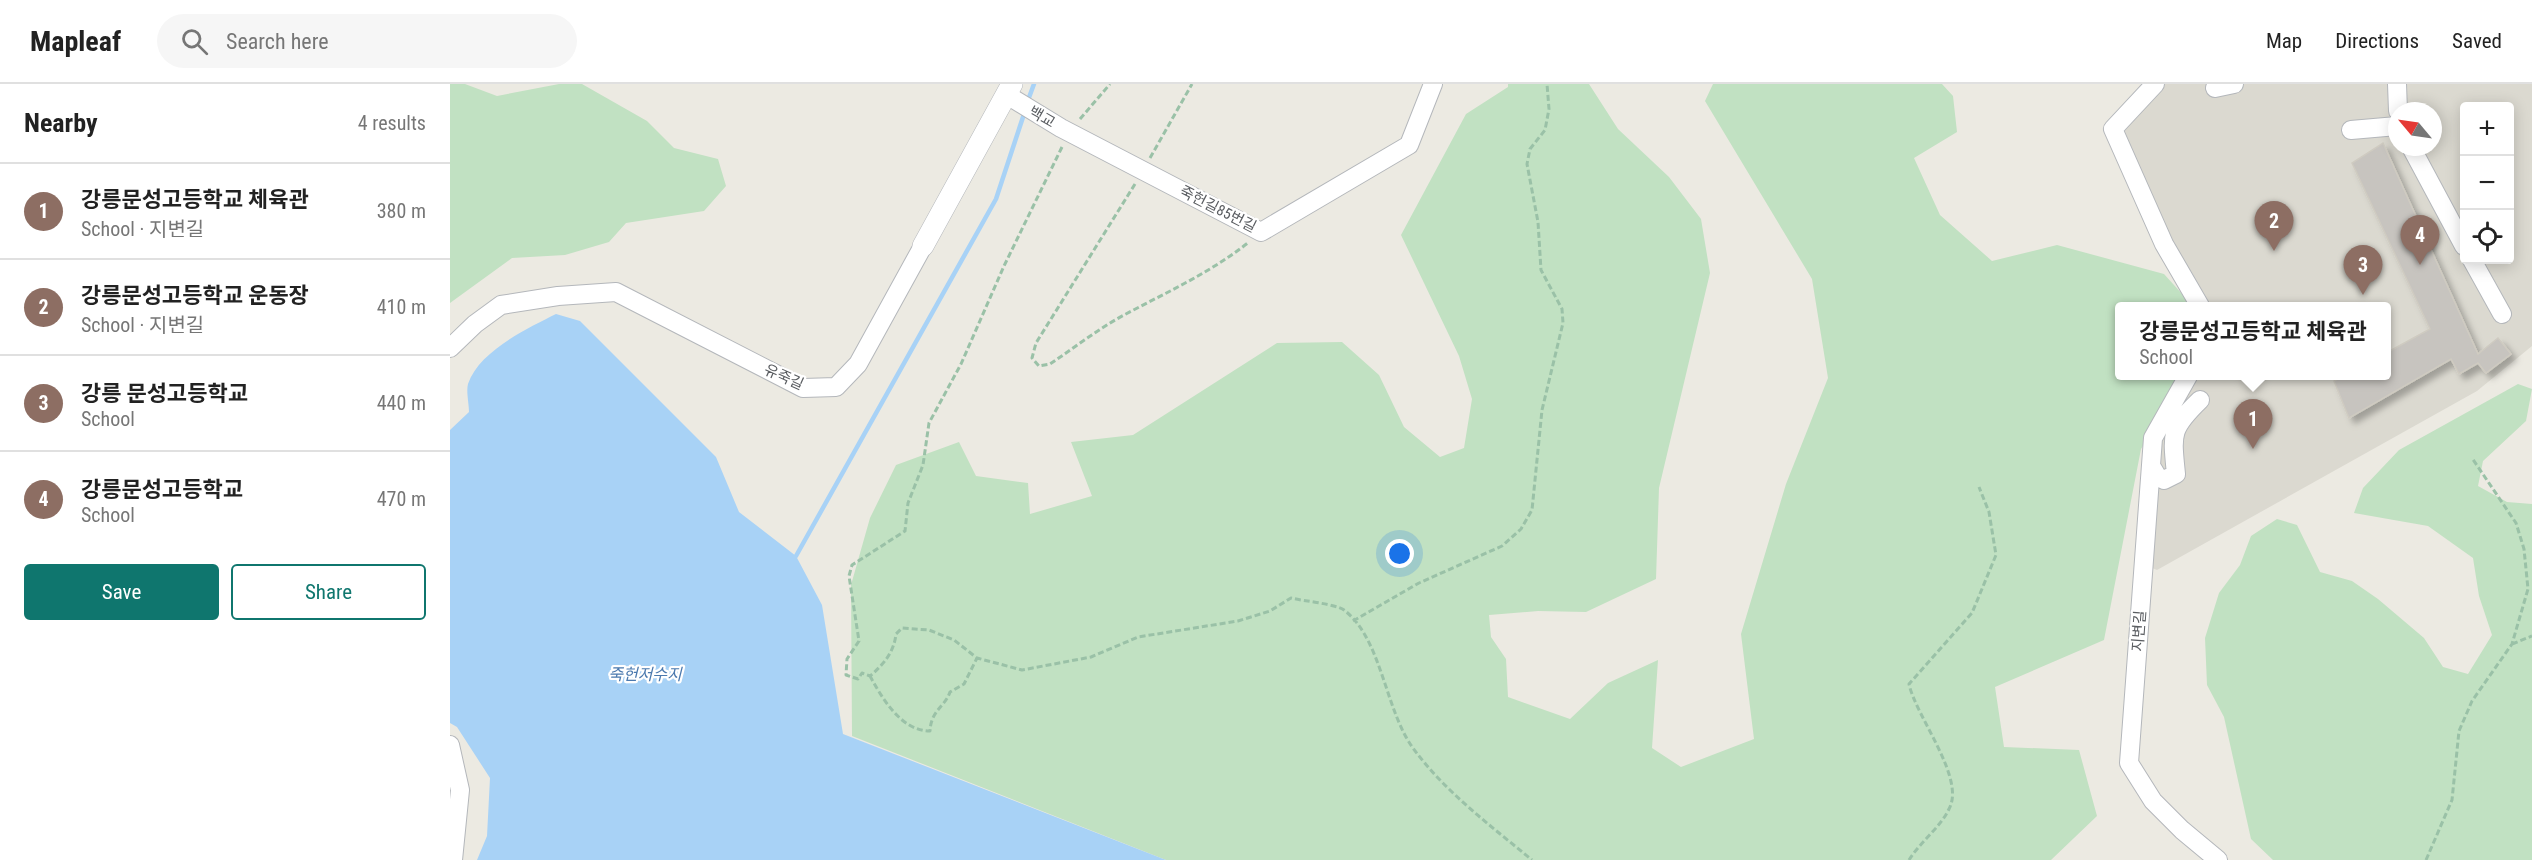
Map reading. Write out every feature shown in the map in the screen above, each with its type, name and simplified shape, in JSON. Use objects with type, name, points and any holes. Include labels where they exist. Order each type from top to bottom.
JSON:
[{"type":"street","name":"죽헌길85번길","points":[[1065,130],[1261,232],[1409,145],[1434,84]]},
{"type":"street","points":[[2155,84],[2113,129],[2164,244],[2198,302]]},
{"type":"street","points":[[2215,88],[2234,84]]},
{"type":"street","points":[[2397,84],[2398,102]]},
{"type":"street","name":"백교","points":[[1014,95],[1065,130]]},
{"type":"street","name":"유죽길","points":[[450,348],[475,324],[501,305],[558,296],[616,292],[803,388],[836,387],[858,364],[922,246],[1014,95]]},
{"type":"street","points":[[2351,130],[2388,127]]},
{"type":"street","points":[[2416,156],[2460,239]]},
{"type":"street","points":[[2474,264],[2502,314]]},
{"type":"street","name":"지변길","points":[[2185,380],[2153,438],[2129,763],[2153,801],[2182,830],[2218,860]]},
{"type":"street","points":[[2151,466],[2157,476],[2164,480],[2176,474],[2172,435],[2183,417],[2200,400]]},
{"type":"street","points":[[450,745],[460,790],[453,860]]},
{"type":"path","points":[[977,658],[964,684],[950,692],[948,699],[938,706],[930,722],[930,731],[915,728],[901,719],[870,676],[862,673],[858,679],[846,675],[847,659],[859,641],[849,576],[852,565],[905,531],[908,503],[923,465],[929,423],[961,364],[1065,130],[1110,84]]},
{"type":"path","points":[[1192,84],[1143,171],[1036,343],[1032,358],[1039,366],[1050,364],[1122,316],[1178,289],[1229,258],[1261,232]]},
{"type":"path","points":[[1353,621],[1419,583],[1502,546],[1521,529],[1532,510],[1542,410],[1563,323],[1562,309],[1541,270],[1538,222],[1527,164],[1530,149],[1545,130],[1549,109],[1547,84]]},
{"type":"path","points":[[2426,860],[2452,800],[2459,731],[2472,700],[2512,644],[2528,589],[2524,549],[2516,523],[2472,458]]},
{"type":"path","points":[[1909,860],[1950,808],[1952,785],[1936,743],[1912,697],[1909,684],[1972,613],[1996,555],[1989,512],[1979,487]]},
{"type":"path","points":[[870,676],[882,665],[895,647],[896,634],[902,628],[929,630],[954,640],[977,658],[1022,670],[1091,657],[1138,636],[1238,621],[1270,611],[1291,598],[1343,609],[1361,630],[1387,687],[1393,715],[1413,748],[1444,783],[1532,860]]},
{"type":"path","points":[[2512,644],[2532,636]]},
{"type":"shaded area","points":[[2155,84],[2532,84],[2532,346],[2477,391],[2157,570],[2145,565],[2153,438],[2186,380],[2391,380],[2391,302],[2198,302],[2113,129]]},
{"type":"green space","points":[[450,84],[465,84],[497,96],[559,84],[582,84],[647,121],[674,148],[718,159],[726,186],[704,211],[626,223],[609,242],[565,255],[512,258],[450,303]]},
{"type":"green space","points":[[1508,84],[1589,84],[1618,129],[1669,177],[1701,219],[1710,273],[1659,488],[1656,579],[1586,612],[1538,611],[1489,615],[1491,637],[1506,659],[1508,697],[1570,719],[1608,683],[1658,660],[1652,748],[1681,767],[1754,739],[1741,634],[1786,484],[1828,378],[1812,279],[1705,101],[1713,84],[1942,84],[1953,96],[1957,132],[1914,158],[1940,215],[1992,261],[2057,245],[2164,274],[2189,302],[2115,302],[2115,380],[2184,380],[2141,449],[2104,640],[1995,687],[2004,747],[2079,750],[2097,816],[2051,860],[1166,860],[852,736],[851,585],[870,518],[896,465],[959,442],[976,476],[1028,483],[1030,514],[1092,496],[1071,442],[1133,435],[1277,343],[1342,342],[1379,375],[1404,427],[1440,457],[1464,448],[1472,399],[1459,356],[1401,235],[1466,114],[1508,87]]},
{"type":"green space","points":[[2518,384],[2532,389],[2526,421],[2483,461],[2478,486],[2507,502],[2532,504],[2532,860],[2273,860],[2251,839],[2224,717],[2207,685],[2205,638],[2219,593],[2240,565],[2251,536],[2277,519],[2297,525],[2320,572],[2352,581],[2378,599],[2424,638],[2443,667],[2468,674],[2492,635],[2479,596],[2473,558],[2428,526],[2354,513],[2363,488],[2399,450]]},
{"type":"water","name":"죽헌저수지","points":[[556,314],[580,321],[716,457],[739,512],[796,556],[822,605],[843,734],[1166,860],[477,860],[487,836],[490,778],[457,727],[450,723],[450,430],[469,412],[468,384],[482,361],[506,342]]},
{"type":"building","points":[[2383,143],[2478,354],[2498,338],[2511,354],[2486,373],[2478,363],[2459,374],[2451,359],[2349,418],[2334,381],[2391,380],[2391,350],[2430,329],[2352,163]]},
{"type":"waterway","points":[[1027,103],[1034,84]]},
{"type":"waterway","points":[[796,556],[996,199],[1025,111]]},
{"type":"place","name":"강릉문성고등학교 운동장","points":[[2274,251]]},
{"type":"place","name":"강릉문성고등학교","points":[[2420,265]]},
{"type":"place","name":"강릉 문성고등학교","points":[[2363,295]]},
{"type":"place","name":"강릉문성고등학교 체육관","points":[[2253,449]]}]
